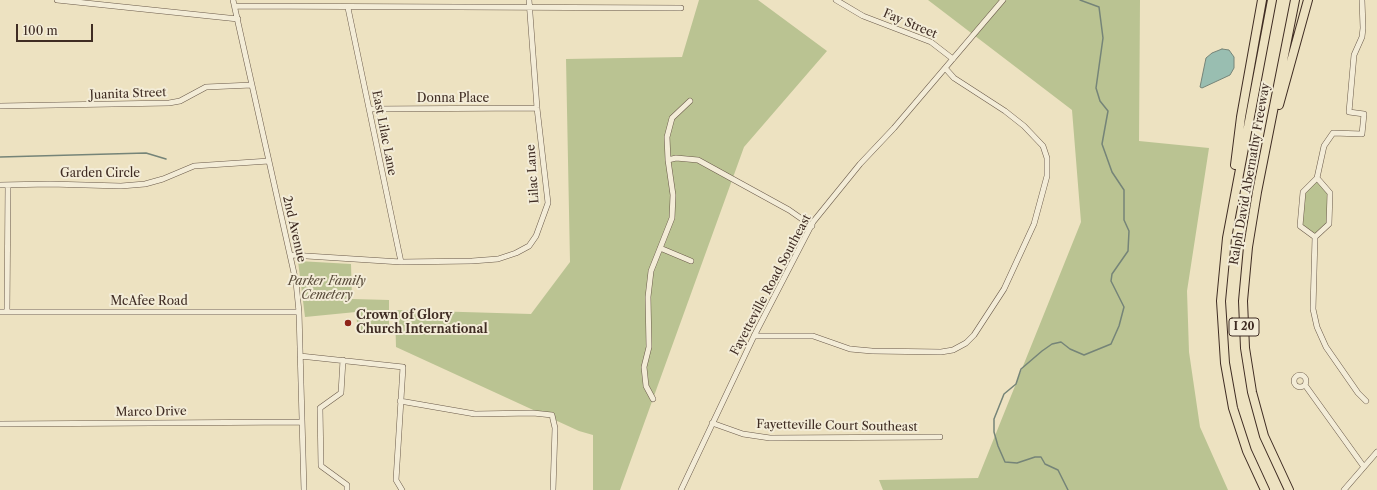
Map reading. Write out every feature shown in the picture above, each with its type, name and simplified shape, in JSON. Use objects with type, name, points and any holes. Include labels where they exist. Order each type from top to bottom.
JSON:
[{"type":"highway","points":[[1227,238],[1241,117],[1262,0]]},
{"type":"highway","name":"Ralph David Abernathy Freeway","points":[[1264,490],[1256,474],[1239,430],[1225,363],[1221,301],[1227,238],[1272,0]]},
{"type":"highway","name":"Ralph David Abernathy Freeway","points":[[1289,490],[1271,453],[1257,413],[1248,373],[1245,348],[1243,301],[1245,273],[1264,157],[1295,0]]},
{"type":"highway","points":[[1264,157],[1308,0]]},
{"type":"street","points":[[57,0],[238,20]]},
{"type":"street","name":"2nd Avenue","points":[[233,0],[291,255],[299,312],[304,490]]},
{"type":"street","name":"Lilac Lane","points":[[291,255],[401,262],[472,262],[498,259],[516,253],[529,246],[536,236],[548,203],[537,108],[529,0]]},
{"type":"street","name":"Fay Street","points":[[836,0],[863,16],[931,42],[953,59]]},
{"type":"street","name":"Fayetteville Road Southeast","points":[[681,490],[754,336],[812,226],[860,164],[1003,0]]},
{"type":"street","points":[[1315,236],[1300,226],[1303,192],[1317,178],[1324,146],[1333,133],[1362,134],[1364,114],[1349,112],[1354,55],[1362,37],[1362,0]]},
{"type":"street","points":[[235,6],[348,8],[681,8]]},
{"type":"street","name":"East Lilac Lane","points":[[348,8],[401,262]]},
{"type":"street","points":[[754,336],[813,336],[850,349],[941,352],[953,350],[966,343],[974,335],[1004,289],[1034,224],[1047,176],[1047,158],[1043,146],[1024,126],[1005,111],[954,78],[945,68]]},
{"type":"street","name":"Juanita Street","points":[[0,106],[169,103],[180,101],[206,87],[222,85],[252,85]]},
{"type":"street","points":[[653,399],[646,386],[644,367],[649,347],[648,297],[651,271],[672,218],[673,195],[668,160],[667,137],[672,118],[690,101]]},
{"type":"street","name":"Donna Place","points":[[370,109],[537,108]]},
{"type":"street","points":[[668,160],[676,158],[698,160],[789,210],[812,226]]},
{"type":"street","name":"Garden Circle","points":[[0,185],[121,186],[145,184],[163,179],[194,166],[269,161]]},
{"type":"street","points":[[1317,178],[1330,193],[1329,224],[1315,236],[1313,309],[1317,327],[1326,347],[1358,393],[1366,401]]},
{"type":"street","points":[[7,312],[8,185]]},
{"type":"street","points":[[660,248],[691,261]]},
{"type":"street","name":"McAfee Road","points":[[0,312],[299,312]]},
{"type":"street","points":[[300,356],[402,367],[396,480],[402,490]]},
{"type":"street","points":[[343,360],[341,393],[320,408],[321,466],[347,485],[347,490]]},
{"type":"street","points":[[1305,385],[1364,467]]},
{"type":"street","points":[[400,401],[475,414],[552,415],[555,428],[553,490]]},
{"type":"street","name":"Marco Drive","points":[[0,424],[302,422]]},
{"type":"street","name":"Fayetteville Court Southeast","points":[[712,423],[743,434],[770,438],[940,437]]},
{"type":"street","points":[[1344,490],[1377,452]]},
{"type":"green space","points":[[699,0],[758,0],[827,51],[744,147],[620,490],[593,490],[593,435],[579,431],[396,347],[395,310],[531,314],[570,262],[566,59],[682,57]]},
{"type":"green space","points":[[928,0],[1140,0],[1139,141],[1209,148],[1187,291],[1189,352],[1200,427],[1228,490],[883,490],[879,480],[978,478],[1081,222],[1072,110]]},
{"type":"green space","points":[[1317,181],[1328,193],[1328,224],[1315,235],[1302,226],[1304,192]]},
{"type":"green space","name":"Parker Family Cemetery","points":[[298,261],[351,264],[352,299],[389,300],[389,332],[358,333],[356,312],[305,317]]},
{"type":"water","points":[[1222,49],[1229,50],[1234,57],[1234,68],[1230,75],[1202,88],[1200,87],[1206,58],[1212,53]]},
{"type":"waterway","points":[[1068,490],[1058,470],[1045,464],[1041,457],[1035,457],[1017,463],[1005,462],[994,432],[994,419],[1004,394],[1016,384],[1021,369],[1052,344],[1061,342],[1070,349],[1084,355],[1111,344],[1119,326],[1124,307],[1111,281],[1112,274],[1128,251],[1129,231],[1124,220],[1124,190],[1112,172],[1102,144],[1108,111],[1100,101],[1096,88],[1103,38],[1099,7],[1080,0]]},
{"type":"waterway","points":[[0,157],[146,153],[166,159]]},
{"type":"place","name":"Crown of Glory Church International","points":[[348,323]]}]
